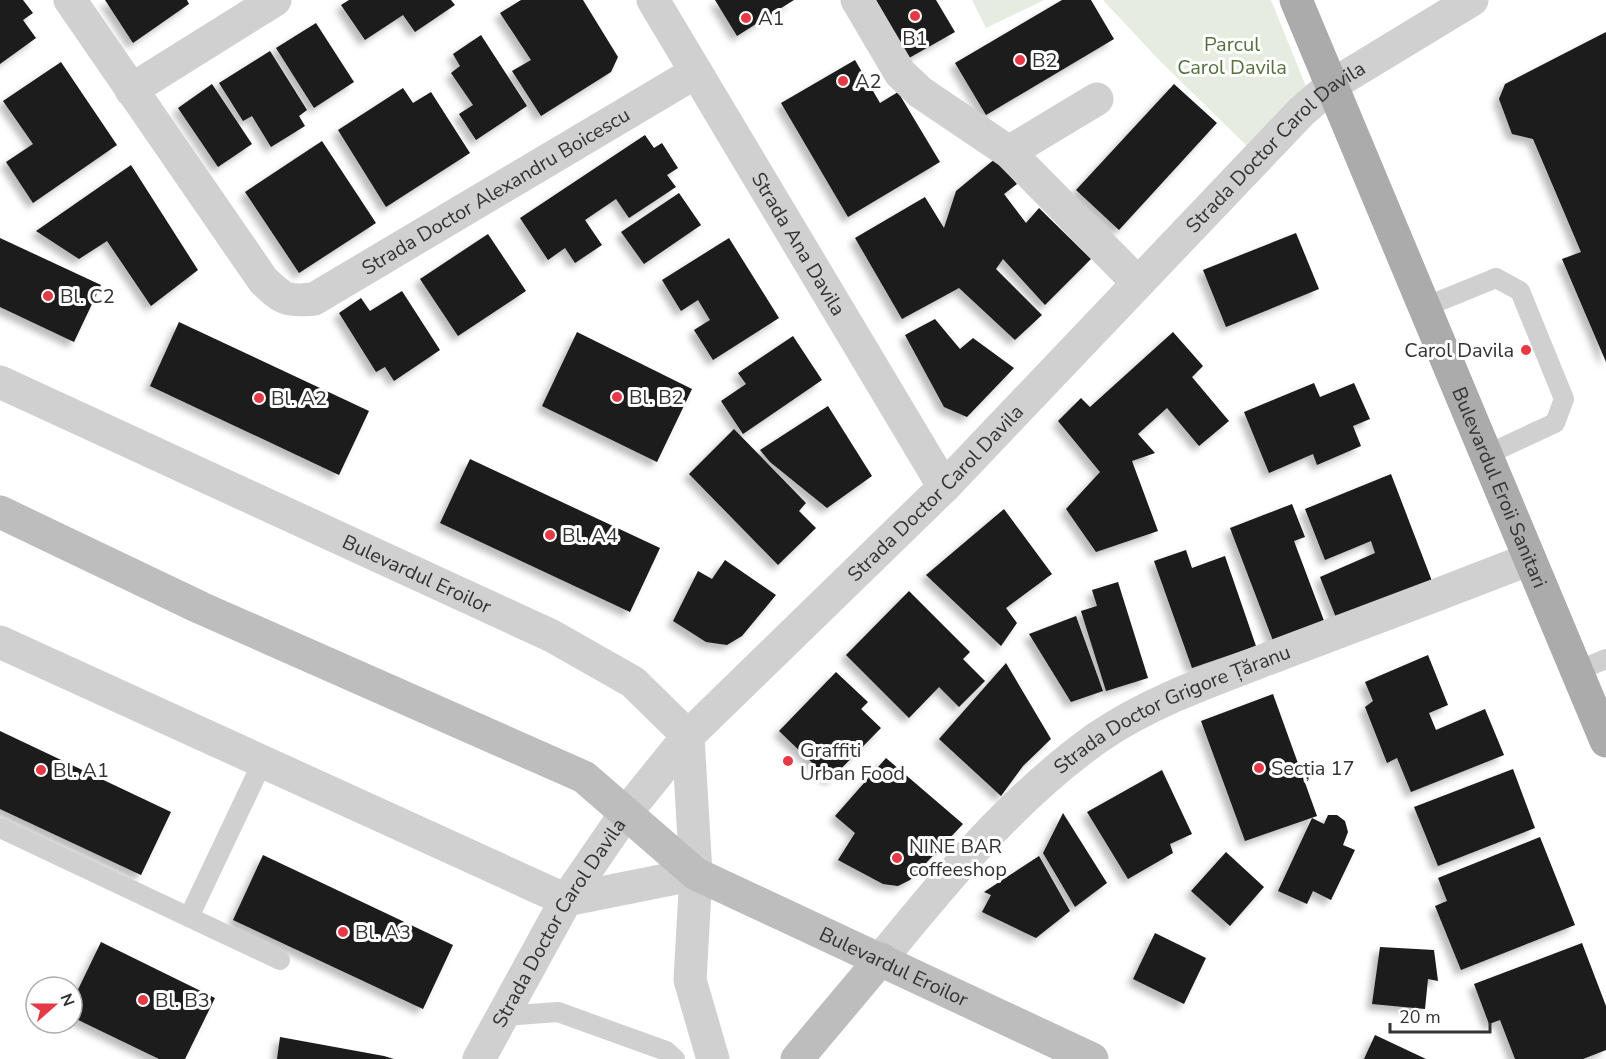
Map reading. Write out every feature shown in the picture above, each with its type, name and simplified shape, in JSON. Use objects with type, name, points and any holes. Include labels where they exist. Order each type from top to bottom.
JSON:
[{"type":"main road","name":"Bulevardul Eroii Sanitari","points":[[1296,0],[1530,559],[1591,665],[1606,741]]},
{"type":"main road","name":"Bulevardul Eroilor","points":[[0,512],[201,608],[584,777],[696,874],[1092,1059]]},
{"type":"main road","points":[[797,1059],[882,959]]},
{"type":"street","points":[[70,0],[131,90],[275,0]]},
{"type":"street","name":"Strada Ana Davila","points":[[653,0],[944,487]]},
{"type":"street","points":[[857,0],[907,79],[941,107],[1009,152],[1138,283]]},
{"type":"street","name":"Strada Doctor Carol Davila","points":[[478,1059],[566,900],[626,814],[688,736],[944,487],[1302,112],[1332,85],[1472,0]]},
{"type":"street","name":"Strada Doctor Alexandru Boicescu","points":[[131,90],[263,280],[277,294],[291,301],[314,298],[696,72]]},
{"type":"street","points":[[1009,152],[1097,99]]},
{"type":"street","name":"Bulevardul Eroilor","points":[[0,382],[552,636],[633,682],[688,736]]},
{"type":"street","name":"Strada Doctor Grigore Țăranu","points":[[882,959],[926,903],[1008,816],[1042,783],[1098,737],[1200,685],[1530,559]]},
{"type":"street","points":[[0,642],[566,900],[696,874]]},
{"type":"street","points":[[688,736],[696,874],[690,980],[712,1059]]},
{"type":"lane","points":[[1425,307],[1496,278],[1520,291],[1564,399],[1555,423],[1486,455]]},
{"type":"lane","points":[[189,917],[262,763]]},
{"type":"lane","points":[[0,828],[280,960]]},
{"type":"lane","points":[[503,1016],[558,1012],[666,1051],[675,1059]]},
{"type":"green space","points":[[972,0],[1044,0],[986,28]]},
{"type":"green space","name":"Parcul Carol Davila","points":[[1103,0],[1271,0],[1307,89],[1247,146],[1159,60]]},
{"type":"building","points":[[0,0],[23,0],[33,13],[23,20],[36,38],[0,64]]},
{"type":"building","points":[[105,0],[187,0],[189,4],[133,43]]},
{"type":"building","points":[[349,0],[451,0],[455,5],[415,32],[403,15],[365,40],[341,5]]},
{"type":"building","points":[[521,0],[583,0],[618,57],[611,72],[541,116],[512,71],[531,60],[500,13]]},
{"type":"building","name":"A1","points":[[715,0],[794,0],[737,36]]},
{"type":"building","name":"B1","points":[[876,0],[936,0],[955,32],[909,58]]},
{"type":"building","name":"B2","points":[[1062,0],[1091,0],[1114,39],[986,115],[955,63]]},
{"type":"building","points":[[316,23],[354,82],[314,108],[276,48]]},
{"type":"building","points":[[1606,32],[1606,362],[1562,259],[1581,252],[1533,139],[1512,134],[1499,99],[1505,84]]},
{"type":"building","points":[[481,35],[527,106],[476,140],[459,114],[473,105],[451,73],[460,66],[453,54]]},
{"type":"building","points":[[270,51],[307,110],[299,116],[305,126],[271,147],[252,116],[243,121],[219,83]]},
{"type":"building","points":[[855,60],[880,103],[898,92],[940,162],[848,217],[781,103]]},
{"type":"building","points":[[61,62],[117,145],[33,203],[6,162],[33,144],[3,101]]},
{"type":"building","points":[[212,84],[252,144],[218,167],[178,108]]},
{"type":"building","points":[[1174,84],[1217,123],[1119,230],[1076,190]]},
{"type":"building","points":[[403,88],[413,103],[431,92],[470,153],[386,207],[338,130]]},
{"type":"building","points":[[645,135],[654,148],[662,143],[678,168],[667,175],[676,187],[629,218],[616,199],[585,220],[602,245],[575,263],[565,248],[548,260],[520,218]]},
{"type":"building","points":[[322,141],[376,223],[299,273],[245,192]]},
{"type":"building","points":[[996,158],[1017,184],[1004,194],[1026,223],[1039,208],[1091,259],[1045,305],[1003,259],[996,269],[1042,315],[1015,340],[959,288],[902,319],[855,238],[925,197],[944,228],[956,191]]},
{"type":"building","points":[[131,165],[198,270],[151,306],[107,241],[79,259],[36,231]]},
{"type":"building","points":[[679,193],[701,225],[644,264],[621,232]]},
{"type":"building","points":[[1296,233],[1319,289],[1226,327],[1203,270]]},
{"type":"building","points":[[488,234],[526,291],[458,336],[420,279]]},
{"type":"building","name":"Bl. C2","points":[[0,238],[101,285],[74,342],[0,307]]},
{"type":"building","points":[[729,238],[779,318],[713,360],[694,330],[710,320],[698,300],[681,311],[662,280]]},
{"type":"building","points":[[402,291],[440,350],[394,381],[385,367],[376,372],[339,313],[361,298],[370,311]]},
{"type":"building","points":[[935,319],[960,349],[973,338],[1014,368],[967,417],[944,407],[905,335]]},
{"type":"building","name":"Bl. A2","points":[[179,322],[369,411],[339,475],[150,386]]},
{"type":"building","name":"Bl. B2","points":[[577,332],[692,389],[657,462],[542,406]]},
{"type":"building","points":[[1173,332],[1203,366],[1192,377],[1229,421],[1199,446],[1167,408],[1138,434],[1155,453],[1132,461],[1158,531],[1096,552],[1066,509],[1100,472],[1058,421],[1081,398],[1090,407]]},
{"type":"building","points":[[793,336],[822,380],[743,434],[721,401],[746,384],[738,373]]},
{"type":"building","points":[[1314,383],[1320,397],[1354,383],[1370,419],[1353,426],[1361,446],[1317,465],[1313,454],[1269,473],[1244,412]]},
{"type":"building","points":[[828,406],[872,476],[827,508],[770,462],[760,450]]},
{"type":"building","points":[[734,429],[806,503],[799,511],[816,528],[778,565],[689,474]]},
{"type":"building","name":"Bl. A4","points":[[470,459],[660,548],[630,612],[440,523]]},
{"type":"building","points":[[1391,474],[1432,581],[1337,620],[1320,577],[1375,553],[1371,541],[1325,560],[1305,509]]},
{"type":"building","points":[[1292,504],[1305,537],[1294,541],[1326,626],[1275,646],[1230,528]]},
{"type":"building","points":[[1004,509],[1052,574],[1006,608],[1017,623],[1001,646],[926,575]]},
{"type":"building","points":[[1186,550],[1192,568],[1225,556],[1256,646],[1192,668],[1154,561]]},
{"type":"building","points":[[725,560],[776,595],[742,636],[727,645],[706,642],[673,621],[698,571],[712,579]]},
{"type":"building","points":[[1118,582],[1148,678],[1106,691],[1081,611],[1097,606],[1092,590]]},
{"type":"building","points":[[909,591],[970,652],[963,659],[985,681],[959,707],[939,687],[909,718],[846,655]]},
{"type":"building","points":[[1076,616],[1103,691],[1071,702],[1029,634]]},
{"type":"building","points":[[1428,655],[1448,705],[1429,713],[1436,730],[1485,709],[1504,755],[1411,792],[1397,758],[1387,763],[1365,707],[1373,701],[1365,682]]},
{"type":"building","points":[[1006,663],[1051,739],[1023,766],[1001,796],[939,739]]},
{"type":"building","points":[[836,672],[868,702],[861,709],[881,728],[830,780],[779,731]]},
{"type":"building","name":"Secția 17","points":[[1273,694],[1317,816],[1245,841],[1201,721]]},
{"type":"building","name":"Bl. A1","points":[[0,731],[171,812],[141,875],[0,809]]},
{"type":"building","points":[[886,758],[963,824],[910,880],[898,886],[883,884],[838,860],[855,833],[835,816]]},
{"type":"building","points":[[1513,769],[1535,828],[1438,866],[1414,807]]},
{"type":"building","points":[[1162,770],[1192,834],[1170,844],[1173,853],[1128,879],[1087,812]]},
{"type":"building","points":[[1063,813],[1107,883],[1075,907],[1043,853]]},
{"type":"building","points":[[1328,815],[1337,815],[1345,821],[1348,832],[1343,845],[1355,850],[1331,900],[1313,891],[1307,904],[1278,891],[1312,818],[1324,824]]},
{"type":"building","points":[[1540,837],[1575,925],[1461,970],[1435,906],[1447,901],[1438,878]]},
{"type":"building","points":[[1226,852],[1264,887],[1230,926],[1191,891]]},
{"type":"building","name":"Bl. A3","points":[[263,855],[453,945],[423,1009],[233,920]]},
{"type":"building","points":[[1039,856],[1070,911],[1036,938],[982,912],[991,895],[984,892]]},
{"type":"building","points":[[1155,933],[1206,958],[1184,1004],[1133,979]]},
{"type":"building","name":"Bl. B3","points":[[101,942],[215,998],[185,1059],[159,1059],[84,1023],[84,977]]},
{"type":"building","points":[[1582,943],[1606,1006],[1606,1050],[1583,1059],[1515,1059],[1500,1020],[1489,1024],[1474,984]]},
{"type":"building","points":[[1380,947],[1434,950],[1438,981],[1428,979],[1425,1009],[1372,1004]]},
{"type":"building","points":[[1375,1035],[1426,1059],[1364,1059]]},
{"type":"building","points":[[280,1037],[384,1056],[394,1059],[277,1059]]},
{"type":"place","name":"B1","points":[[915,16]]},
{"type":"place","name":"A1","points":[[746,18]]},
{"type":"place","name":"B2","points":[[1020,60]]},
{"type":"place","name":"A2","points":[[843,81]]},
{"type":"place","name":"Bl. C2","points":[[48,296]]},
{"type":"place","name":"Carol Davila","points":[[1526,350]]},
{"type":"place","name":"Bl. B2","points":[[617,397]]},
{"type":"place","name":"Bl. A2","points":[[259,398]]},
{"type":"place","name":"Bl. A4","points":[[550,535]]},
{"type":"place","name":"Graffiti Urban Food","points":[[788,761]]},
{"type":"place","name":"Secția 17","points":[[1259,768]]},
{"type":"place","name":"Bl. A1","points":[[41,770]]},
{"type":"place","name":"NINE BAR coffeeshop","points":[[897,858]]},
{"type":"place","name":"Bl. A3","points":[[343,932]]},
{"type":"place","name":"Bl. B3","points":[[143,1000]]}]
